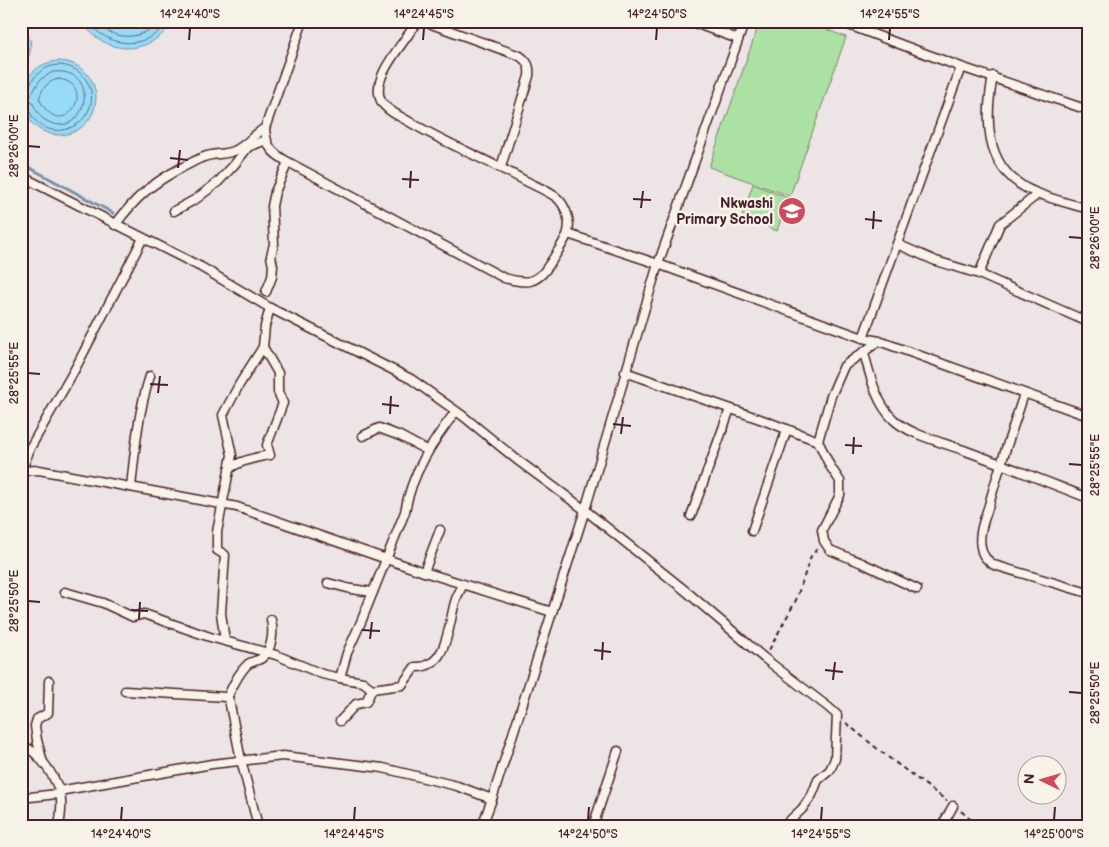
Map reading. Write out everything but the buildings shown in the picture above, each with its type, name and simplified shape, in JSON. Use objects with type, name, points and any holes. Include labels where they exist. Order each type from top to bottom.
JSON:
[{"type":"street","points":[[303,21],[265,128],[266,140],[271,150],[288,162],[504,278],[518,282],[531,280],[542,274],[568,234],[568,219],[564,207],[557,198],[501,167],[427,132],[394,113],[380,100],[378,90],[381,77],[417,21]]},
{"type":"street","points":[[423,21],[520,56],[527,61],[530,68],[529,76],[501,167]]},
{"type":"street","points":[[689,21],[738,39]]},
{"type":"street","points":[[482,826],[585,510],[658,264],[745,21]]},
{"type":"street","points":[[838,21],[961,67],[993,76],[1088,110]]},
{"type":"street","points":[[863,338],[961,67]]},
{"type":"street","points":[[993,76],[988,103],[989,125],[993,150],[998,162],[1008,174],[1025,188],[1038,194],[1088,209]]},
{"type":"street","points":[[116,225],[129,206],[149,187],[168,174],[205,156],[226,154],[237,150],[257,132],[265,128]]},
{"type":"street","points":[[174,211],[196,199],[218,182],[248,146],[266,140]]},
{"type":"street","points":[[266,292],[272,277],[273,266],[271,256],[274,244],[273,199],[288,162]]},
{"type":"street","points":[[21,176],[201,267],[270,308],[411,379],[456,411],[585,510],[687,592],[764,658],[828,707],[837,715],[835,759],[830,770],[818,780],[812,795],[802,809],[784,826]]},
{"type":"street","points":[[979,274],[1000,224],[1038,194]]},
{"type":"street","points":[[568,234],[658,264],[863,338],[879,340],[1088,416]]},
{"type":"street","points":[[141,242],[75,368],[30,448],[22,471],[39,470],[237,507],[424,572],[552,612]]},
{"type":"street","points":[[897,244],[936,262],[979,274],[1088,322]]},
{"type":"street","points":[[225,641],[221,613],[225,555],[216,550],[217,532],[232,455],[223,415],[263,347],[270,308]]},
{"type":"street","points":[[879,340],[844,366],[831,396],[818,441],[830,466],[840,481],[840,495],[822,530],[824,541],[830,550],[917,589]]},
{"type":"street","points":[[229,470],[234,465],[257,457],[270,455],[267,445],[283,404],[278,392],[278,373],[263,347]]},
{"type":"street","points":[[864,353],[882,406],[892,419],[906,430],[1088,498]]},
{"type":"street","points":[[625,372],[818,441]]},
{"type":"street","points":[[131,487],[136,434],[144,393],[150,376]]},
{"type":"street","points":[[1024,394],[1000,464],[981,531],[980,546],[984,558],[994,565],[1088,593]]},
{"type":"street","points":[[691,516],[730,409]]},
{"type":"street","points":[[340,678],[347,653],[405,512],[407,496],[413,481],[428,451],[456,411]]},
{"type":"street","points":[[363,436],[379,428],[400,436],[428,451]]},
{"type":"street","points":[[752,531],[787,429]]},
{"type":"street","points":[[424,572],[440,530]]},
{"type":"street","points":[[328,583],[351,590],[373,592]]},
{"type":"street","points":[[65,592],[103,603],[134,617],[144,614],[266,653],[322,674],[363,682],[372,689],[402,685],[415,667],[425,667],[435,661],[445,643],[456,599],[463,584]]},
{"type":"street","points":[[227,698],[238,676],[249,664],[263,657],[266,653],[274,630],[270,620]]},
{"type":"street","points":[[49,681],[48,714],[37,718],[35,726],[42,761],[59,791],[61,812],[59,826]]},
{"type":"street","points":[[340,721],[356,704],[366,702],[372,689]]},
{"type":"street","points":[[125,691],[227,698]]},
{"type":"street","points":[[227,698],[231,704],[241,760],[258,826]]},
{"type":"street","points":[[21,746],[25,746],[42,761]]},
{"type":"street","points":[[592,826],[618,751]]},
{"type":"street","points":[[21,798],[57,794],[59,791],[241,760],[283,756],[383,768],[457,786],[492,799]]},
{"type":"street","points":[[942,826],[953,806]]},
{"type":"path","points":[[764,658],[796,600],[811,556],[824,541]]},
{"type":"path","points":[[837,715],[880,751],[978,826]]},
{"type":"green space","points":[[760,21],[804,21],[846,37],[790,196],[709,167]]},
{"type":"green space","points":[[753,184],[788,198],[777,231],[742,215]]},
{"type":"water","points":[[82,21],[173,21],[164,33],[153,41],[128,48],[102,41],[91,33]]},
{"type":"water","points":[[21,25],[28,35],[31,46],[28,57],[21,67]]},
{"type":"water","points":[[52,61],[66,61],[80,67],[90,77],[96,91],[94,112],[80,129],[66,135],[52,135],[38,129],[28,119],[22,105],[22,91],[28,77],[38,67]]},
{"type":"waterway","points":[[21,163],[113,213]]},
{"type":"place","name":"Nkwashi Primary School","points":[[792,211]]}]
